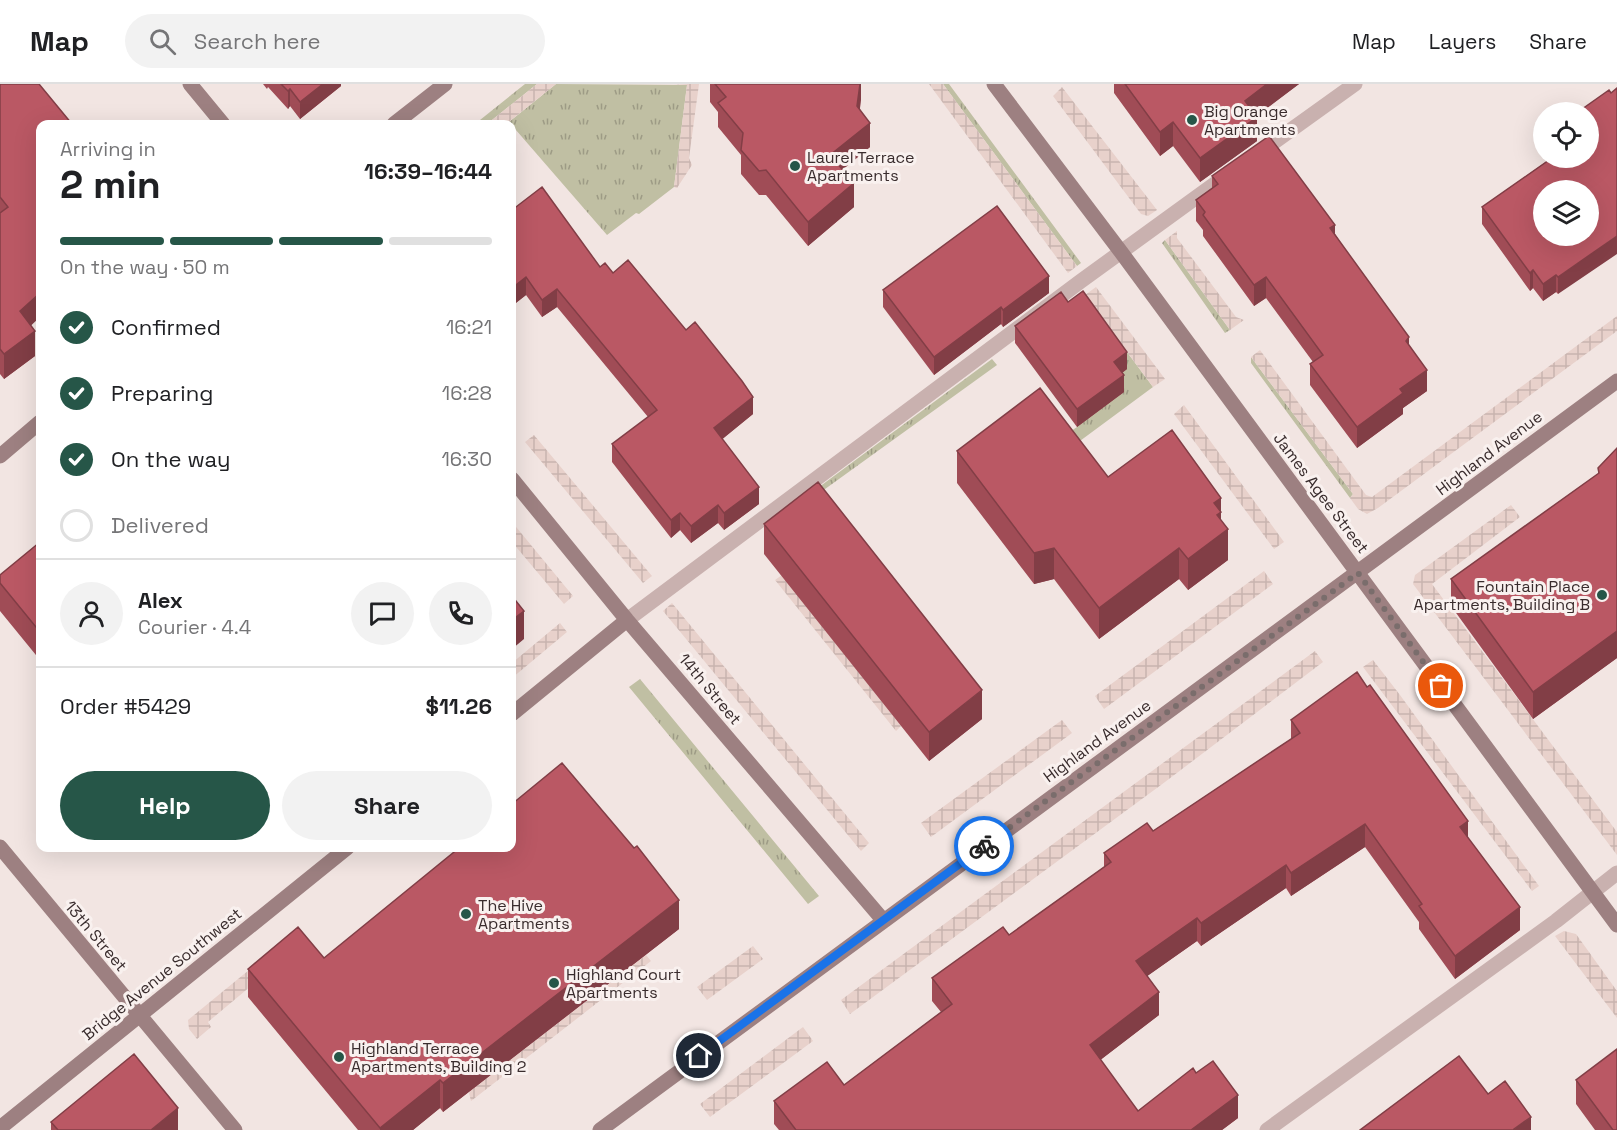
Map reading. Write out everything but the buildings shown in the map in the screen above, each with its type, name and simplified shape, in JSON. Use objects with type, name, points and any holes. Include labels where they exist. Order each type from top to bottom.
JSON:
[{"type":"street","points":[[190,84],[220,120]]},
{"type":"street","points":[[399,120],[445,84]]},
{"type":"street","name":"James Agee Street","points":[[994,84],[1122,252],[1617,925]]},
{"type":"street","name":"Highland Avenue","points":[[600,1130],[1617,381]]},
{"type":"street","points":[[0,456],[36,425]]},
{"type":"street","name":"14th Street","points":[[516,484],[627,620],[883,920]]},
{"type":"street","points":[[516,711],[627,620]]},
{"type":"street","name":"13th Street","points":[[0,847],[235,1130]]},
{"type":"street","name":"Bridge Avenue Southwest","points":[[0,1128],[342,852]]},
{"type":"lane","points":[[627,620],[1122,252],[1355,84]]},
{"type":"lane","points":[[1267,1130],[1548,927],[1617,873]]},
{"type":"green space","points":[[525,84],[537,84],[492,120],[480,120]]},
{"type":"green space","points":[[556,84],[687,85],[674,187],[607,235],[516,130],[516,120],[511,120]]},
{"type":"green space","points":[[943,84],[949,84],[1081,263],[1077,266]]},
{"type":"green space","points":[[1165,240],[1230,330],[1225,333],[1162,243]]},
{"type":"green space","points":[[1121,344],[1153,387],[1065,452],[1056,441],[1077,427],[1114,379]]},
{"type":"green space","points":[[1251,357],[1353,494],[1350,498],[1251,363]]},
{"type":"green space","points":[[992,359],[997,365],[814,497],[811,493]]},
{"type":"green space","points":[[640,679],[819,896],[808,904],[629,687]]},
{"type":"shaded area","points":[[537,84],[556,84],[511,120],[492,120]]},
{"type":"shaded area","points":[[674,84],[699,84],[689,158],[692,165],[677,188],[674,187],[687,85]]},
{"type":"shaded area","points":[[929,84],[943,84],[1077,266],[1068,273]]},
{"type":"shaded area","points":[[1062,87],[1157,210],[1148,216],[1141,214],[1053,96]]},
{"type":"shaded area","points":[[1177,231],[1177,238],[1236,317],[1244,320],[1230,330],[1165,240]]},
{"type":"shaded area","points":[[1096,287],[1165,379],[1153,387],[1085,295]]},
{"type":"shaded area","points":[[1617,316],[1617,331],[1367,514],[1358,509],[1350,498],[1353,494],[1251,357],[1260,350],[1366,495],[1372,497]]},
{"type":"shaded area","points":[[1184,405],[1284,542],[1274,549],[1174,414]]},
{"type":"shaded area","points":[[534,435],[652,576],[643,583],[525,442]]},
{"type":"shaded area","points":[[1511,505],[1520,517],[1432,584],[1617,832],[1617,855],[1413,584],[1415,575]]},
{"type":"shaded area","points":[[516,527],[573,596],[564,604],[516,547]]},
{"type":"shaded area","points":[[1264,571],[1273,584],[1104,709],[1095,696]]},
{"type":"shaded area","points":[[782,575],[901,726],[896,731],[775,580]]},
{"type":"shaded area","points":[[672,603],[869,843],[861,851],[663,611]]},
{"type":"shaded area","points":[[560,623],[567,632],[516,675],[516,660]]},
{"type":"shaded area","points":[[1315,651],[1323,662],[1165,782],[850,1014],[841,1000]]},
{"type":"shaded area","points":[[1373,660],[1539,886],[1532,891],[1363,667]]},
{"type":"shaded area","points":[[1062,720],[1072,733],[931,837],[921,823]]},
{"type":"shaded area","points":[[1564,931],[1576,934],[1617,991],[1617,1018],[1555,936]]},
{"type":"shaded area","points":[[288,938],[296,948],[208,1022],[211,1027],[197,1039],[189,1029],[188,1020]]},
{"type":"shaded area","points":[[753,946],[763,959],[707,1000],[697,987]]},
{"type":"shaded area","points":[[646,955],[651,961],[471,1101],[469,1093],[471,1090]]},
{"type":"shaded area","points":[[803,1027],[813,1041],[710,1117],[700,1104]]},
{"type":"way so far","points":[[984,846],[1296,616],[1358,573],[1441,686]]},
{"type":"place","name":"Big Orange Apartments","points":[[1192,120]]},
{"type":"place","name":"Laurel Terrace Apartments","points":[[795,166]]},
{"type":"place","name":"Fountain Place Apartments, Building B","points":[[1602,595]]},
{"type":"place","name":"The Hive Apartments","points":[[466,914]]},
{"type":"place","name":"Highland Court Apartments","points":[[554,983]]},
{"type":"place","name":"Highland Terrace Apartments, Building 2","points":[[339,1057]]},
{"type":"route","points":[[699,1056],[984,846]]}]
